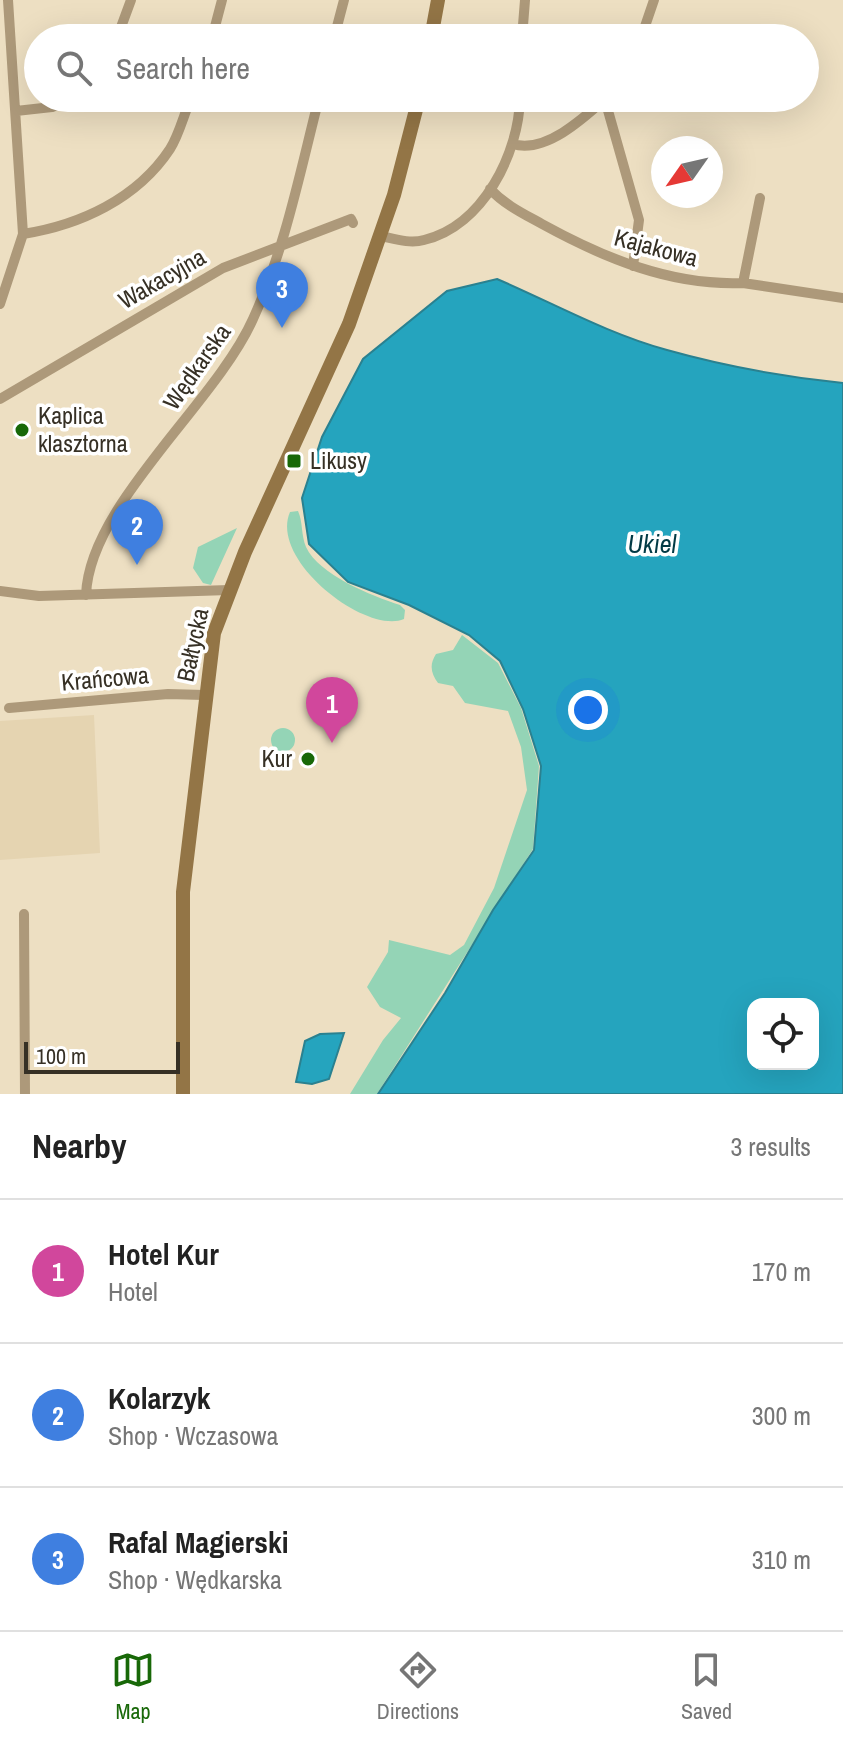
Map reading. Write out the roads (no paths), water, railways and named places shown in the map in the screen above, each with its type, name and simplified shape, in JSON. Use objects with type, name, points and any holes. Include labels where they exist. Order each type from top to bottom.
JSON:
[{"type":"main road","points":[[434,24],[438,0]]},
{"type":"main road","name":"Bałtycka","points":[[183,1094],[181,915],[204,695],[214,633],[229,590],[323,388],[381,236],[415,112]]},
{"type":"street","points":[[0,304],[23,234],[8,0]]},
{"type":"street","points":[[122,24],[131,0]]},
{"type":"street","points":[[216,24],[222,0]]},
{"type":"street","points":[[338,24],[344,0]]},
{"type":"street","points":[[523,24],[525,0]]},
{"type":"street","points":[[646,24],[654,0]]},
{"type":"street","points":[[16,111],[24,110]]},
{"type":"street","points":[[23,234],[74,223],[127,194],[171,147],[185,112]]},
{"type":"street","name":"Wędkarska","points":[[86,595],[87,569],[95,546],[153,462],[229,363],[253,320],[282,243],[315,112]]},
{"type":"street","points":[[381,236],[404,242],[423,241],[446,232],[475,208],[490,189],[513,144],[518,112]]},
{"type":"street","points":[[513,144],[533,147],[562,132],[589,112]]},
{"type":"street","points":[[610,112],[639,220],[633,266]]},
{"type":"street","name":"Kajakowa","points":[[490,189],[518,210],[591,250],[633,266],[720,284],[743,283],[843,298]]},
{"type":"street","points":[[743,283],[760,198]]},
{"type":"street","name":"Wakacyjna","points":[[0,399],[210,275],[282,243],[351,219],[353,223]]},
{"type":"street","points":[[0,591],[20,596],[229,590]]},
{"type":"street","name":"Krańcowa","points":[[9,708],[168,694],[204,695]]},
{"type":"street","points":[[24,914],[25,1094]]},
{"type":"water","name":"Ukiel","points":[[497,279],[602,327],[667,350],[755,370],[843,383],[843,1094],[378,1094],[534,850],[541,766],[523,709],[500,661],[469,635],[409,605],[348,582],[309,544],[302,498],[322,437],[363,359],[447,291]]},
{"type":"water","points":[[344,1033],[329,1079],[312,1084],[296,1082],[305,1041],[320,1034]]},
{"type":"place","name":"Rafal Magierski","points":[[282,328]]},
{"type":"place","name":"Kaplica klasztorna","points":[[22,430]]},
{"type":"place","name":"Likusy","points":[[294,461]]},
{"type":"place","name":"Kolarzyk","points":[[137,565]]},
{"type":"place","name":"Hotel Kur","points":[[332,743]]},
{"type":"place","name":"Kur","points":[[308,759]]}]
